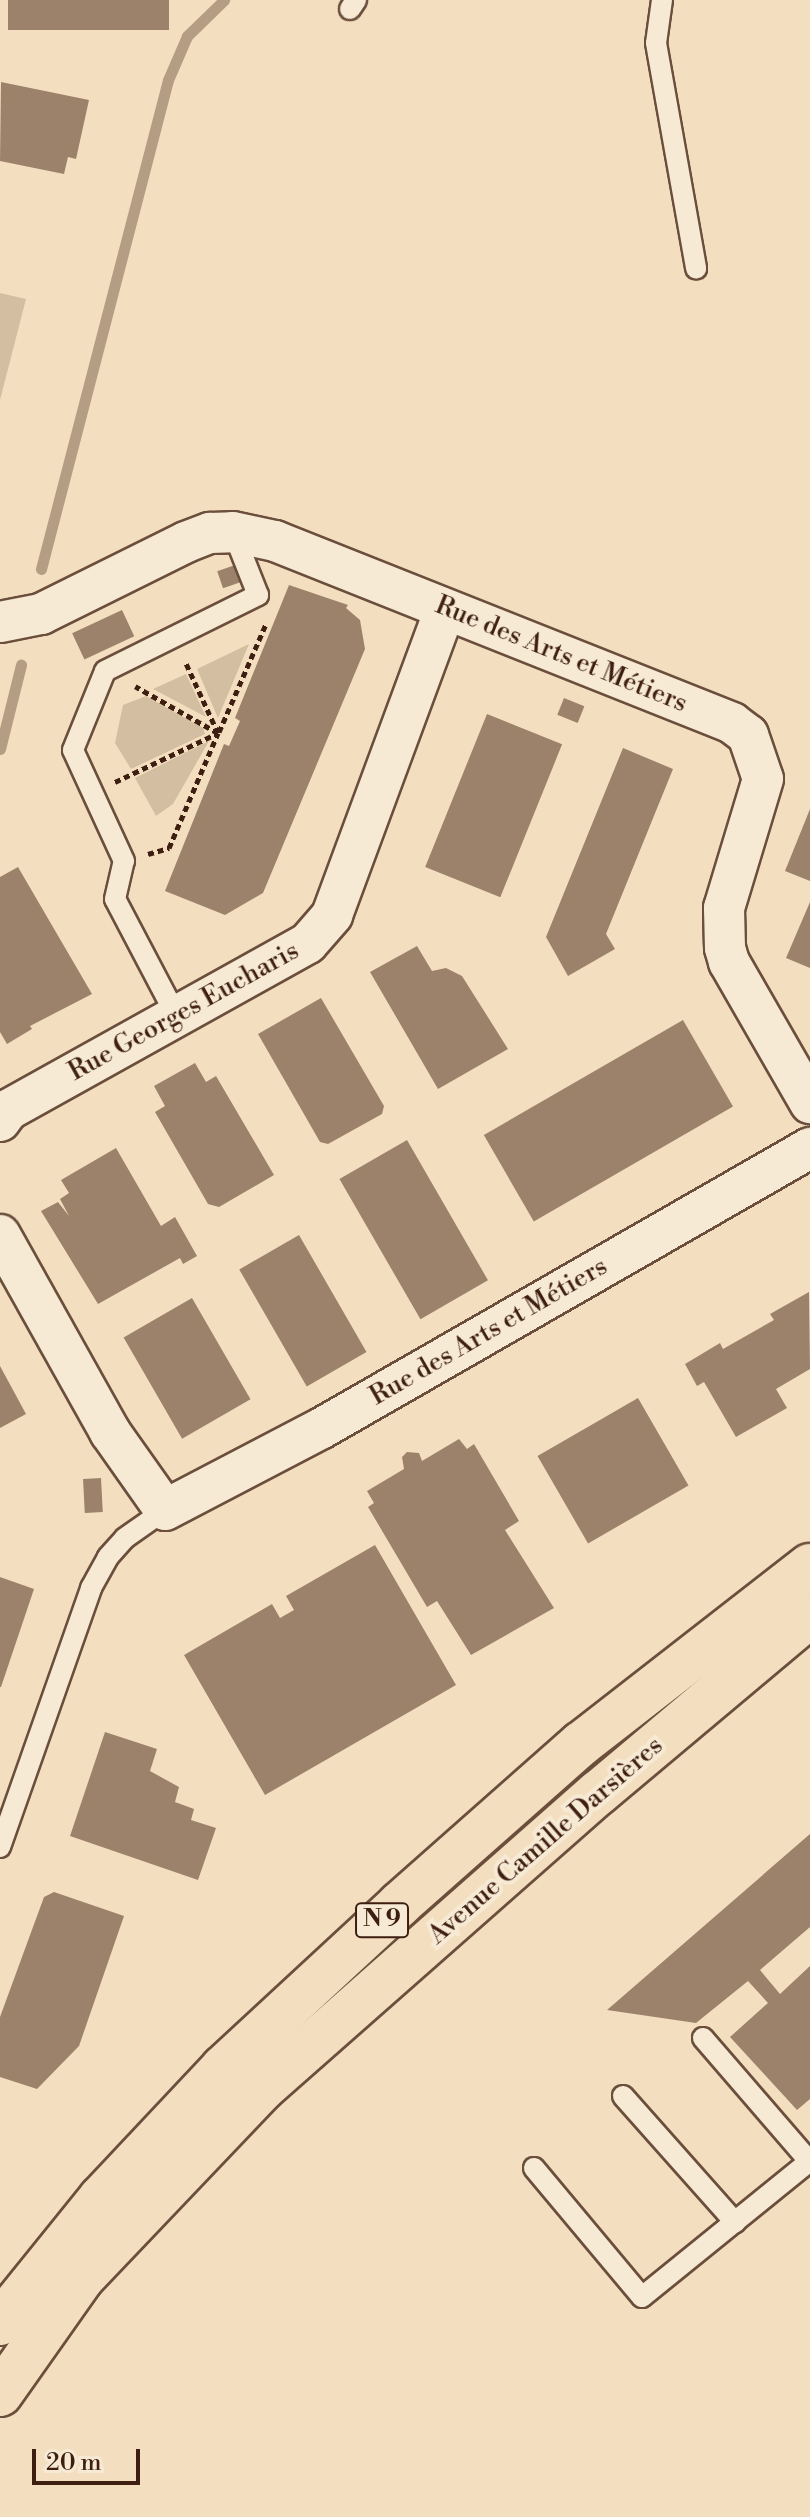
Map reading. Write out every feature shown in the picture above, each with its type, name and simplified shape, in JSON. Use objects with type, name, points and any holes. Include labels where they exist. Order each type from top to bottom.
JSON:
[{"type":"main road","name":"Avenue Camille Darsières","points":[[0,2323],[101,2198],[223,2068],[400,1904],[581,1744],[810,1566]]},
{"type":"main road","name":"Avenue Camille Darsières","points":[[0,2394],[81,2279],[263,2088],[598,1793],[810,1615]]},
{"type":"street","name":"Rue des Arts et Métiers","points":[[0,622],[41,614],[186,542],[210,533],[233,532],[275,541],[732,723],[748,735],[763,779],[724,908],[725,948],[729,962],[810,1103]]},
{"type":"street","name":"Rue Georges Eucharis","points":[[0,1121],[8,1110],[308,943],[332,915],[445,609]]},
{"type":"street","name":"Rue des Arts et Métiers","points":[[165,1510],[322,1428],[810,1148]]},
{"type":"street","points":[[0,1235],[110,1432],[165,1510]]},
{"type":"lane","points":[[662,0],[656,43],[696,268]]},
{"type":"lane","points":[[177,1017],[115,899],[124,861],[73,750],[105,671],[258,595],[233,532]]},
{"type":"lane","points":[[0,1847],[91,1588],[108,1557],[125,1538],[165,1510]]},
{"type":"lane","points":[[534,2168],[642,2297],[810,2161],[703,2038]]},
{"type":"lane","points":[[623,2096],[735,2222]]},
{"type":"path","points":[[124,861],[169,848],[271,613],[258,595]]},
{"type":"path","points":[[175,638],[218,733]]},
{"type":"path","points":[[105,671],[218,733]]},
{"type":"path","points":[[93,794],[126,775],[218,733]]},
{"type":"shaded area","points":[[0,293],[26,299],[0,400]]},
{"type":"shaded area","points":[[249,644],[218,718],[197,669]]},
{"type":"shaded area","points":[[186,674],[206,717],[153,689]]},
{"type":"shaded area","points":[[146,696],[203,728],[205,734],[131,769],[115,743],[123,705]]},
{"type":"shaded area","points":[[209,741],[173,804],[156,816],[135,778]]},
{"type":"building","points":[[8,0],[169,0],[169,30],[8,30]]},
{"type":"building","points":[[1,82],[89,100],[76,159],[68,157],[64,174],[0,161]]},
{"type":"building","points":[[238,564],[244,581],[223,588],[217,571]]},
{"type":"building","points":[[289,585],[348,605],[346,608],[360,620],[365,649],[263,893],[225,915],[165,891],[224,744],[229,746],[240,721],[235,718]]},
{"type":"building","points":[[122,610],[134,636],[84,660],[72,633]]},
{"type":"building","points":[[564,698],[584,706],[578,723],[557,715]]},
{"type":"building","points":[[487,714],[562,744],[500,897],[425,867]]},
{"type":"building","points":[[623,748],[673,769],[606,934],[615,949],[568,976],[546,937]]},
{"type":"building","points":[[810,809],[810,881],[785,871]]},
{"type":"building","points":[[18,867],[92,994],[30,1026],[32,1029],[7,1044],[0,1032],[0,877]]},
{"type":"building","points":[[810,902],[810,968],[786,958]]},
{"type":"building","points":[[417,946],[432,971],[446,968],[462,976],[508,1049],[438,1089],[370,972]]},
{"type":"building","points":[[321,998],[384,1106],[382,1114],[328,1144],[320,1142],[258,1034]]},
{"type":"building","points":[[683,1020],[733,1107],[534,1222],[484,1135]]},
{"type":"building","points":[[195,1063],[206,1082],[216,1076],[274,1175],[219,1207],[208,1204],[155,1112],[165,1106],[154,1086]]},
{"type":"building","points":[[407,1140],[488,1280],[420,1319],[339,1179]]},
{"type":"building","points":[[116,1148],[161,1226],[175,1217],[197,1256],[183,1264],[180,1258],[98,1304],[41,1211],[58,1202],[69,1216],[60,1199],[69,1193],[61,1180]]},
{"type":"building","points":[[299,1235],[366,1352],[307,1386],[239,1270]]},
{"type":"building","points":[[809,1292],[810,1369],[776,1389],[787,1408],[736,1437],[704,1382],[697,1386],[685,1364],[720,1343],[723,1349],[774,1320],[770,1314]]},
{"type":"building","points":[[192,1298],[250,1399],[182,1439],[124,1338]]},
{"type":"building","points":[[0,1366],[26,1414],[0,1428]]},
{"type":"building","points":[[638,1398],[688,1485],[588,1543],[538,1456]]},
{"type":"building","points":[[459,1439],[467,1449],[474,1444],[519,1521],[505,1530],[554,1608],[471,1655],[437,1601],[427,1607],[368,1507],[374,1503],[367,1491],[404,1469],[402,1457],[407,1452],[419,1453],[422,1461]]},
{"type":"building","points":[[101,1478],[103,1512],[85,1513],[83,1479]]},
{"type":"building","points":[[375,1545],[456,1685],[265,1795],[184,1655],[272,1604],[280,1618],[294,1610],[286,1596]]},
{"type":"building","points":[[0,1577],[34,1589],[1,1687],[0,1687]]},
{"type":"building","points":[[105,1732],[157,1749],[150,1771],[179,1787],[175,1802],[194,1809],[191,1820],[216,1828],[198,1880],[70,1836]]},
{"type":"building","points":[[810,1834],[810,1927],[760,1970],[780,1994],[810,1966],[810,2099],[797,2110],[730,2037],[768,2003],[748,1981],[696,2023],[607,2010]]},
{"type":"building","points":[[54,1892],[124,1916],[79,2046],[37,2089],[0,2077],[0,2017],[44,1897]]},
{"type":"waterway","points":[[41,569],[168,80],[187,36],[224,0]]},
{"type":"waterway","points":[[0,749],[21,665]]}]
